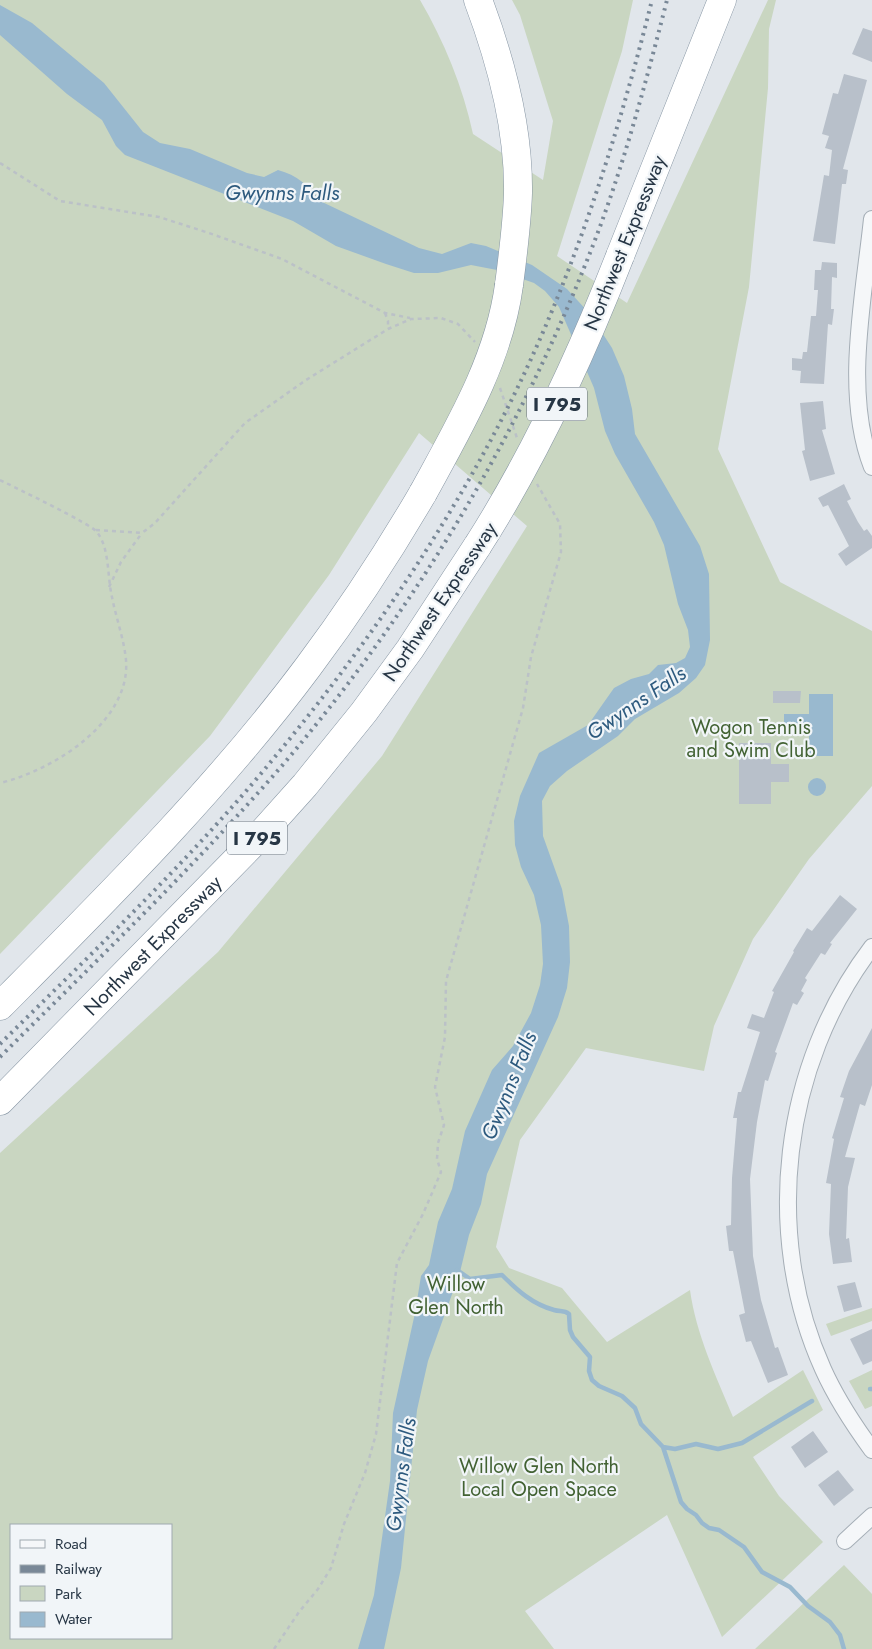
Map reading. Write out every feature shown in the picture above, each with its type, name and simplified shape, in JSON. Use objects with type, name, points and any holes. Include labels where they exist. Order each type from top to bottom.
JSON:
[{"type":"highway","points":[[0,1006],[88,916],[250,741],[308,668],[385,558],[423,493],[474,398],[494,349],[507,296],[516,237],[518,192],[515,149],[506,92],[491,36],[478,0]]},
{"type":"highway","name":"Northwest Expressway","points":[[0,1100],[212,885],[305,785],[364,712],[410,649],[500,512],[554,411],[591,330],[722,0]]},
{"type":"street","points":[[872,219],[857,375],[861,430],[872,467]]},
{"type":"street","points":[[872,947],[842,992],[819,1040],[799,1107],[792,1141],[788,1192],[792,1266],[810,1335],[823,1369],[838,1399],[872,1450]]},
{"type":"street","points":[[845,1541],[872,1516]]},
{"type":"path","points":[[0,163],[60,201],[159,217],[210,233],[282,259],[385,313],[411,319],[441,318],[458,324],[478,346]]},
{"type":"path","points":[[385,313],[388,328]]},
{"type":"path","points":[[109,587],[121,562],[142,533],[155,523],[245,423],[306,380],[388,328],[411,319]]},
{"type":"path","points":[[498,384],[518,440]]},
{"type":"path","points":[[0,480],[96,530],[142,533]]},
{"type":"path","points":[[274,1649],[331,1568],[344,1524],[365,1473],[376,1434],[397,1263],[424,1214],[441,1172],[437,1160],[438,1143],[444,1124],[435,1087],[446,1037],[444,1012],[446,981],[523,708],[531,657],[561,552],[560,524],[536,483]]},
{"type":"path","points":[[0,783],[24,778],[59,759],[102,724],[120,697],[126,661],[109,587],[106,548],[96,530]]},
{"type":"green space","points":[[0,0],[420,0],[452,65],[464,99],[473,134],[543,180],[553,121],[520,15],[512,0],[633,0],[622,51],[557,256],[627,303],[768,0],[776,0],[769,29],[768,88],[749,287],[718,449],[780,582],[872,631],[872,786],[809,859],[753,939],[714,1026],[704,1071],[586,1048],[520,1140],[496,1247],[509,1268],[562,1288],[607,1342],[690,1290],[702,1339],[733,1417],[803,1370],[823,1410],[753,1457],[779,1496],[823,1542],[722,1637],[667,1515],[525,1611],[554,1649],[0,1649],[0,1153],[218,952],[382,756],[527,526],[419,433],[329,575],[210,736],[0,954]]},
{"type":"green space","points":[[872,1308],[872,1321],[831,1336],[826,1324]]},
{"type":"green space","points":[[872,1370],[872,1406],[865,1409],[849,1381]]},
{"type":"green space","points":[[844,1565],[872,1594],[872,1649],[755,1649]]},
{"type":"water","name":"Gwynns Falls","points":[[0,5],[32,23],[104,83],[143,132],[160,143],[190,149],[247,173],[264,177],[278,170],[285,172],[302,182],[320,201],[419,248],[442,254],[471,243],[486,246],[532,265],[567,289],[590,314],[612,348],[624,376],[632,409],[635,434],[700,546],[709,574],[710,640],[705,665],[696,678],[679,693],[635,719],[618,736],[567,771],[550,786],[542,801],[543,836],[562,889],[569,926],[570,962],[567,988],[558,1017],[487,1174],[481,1204],[469,1235],[460,1272],[428,1361],[417,1410],[401,1568],[384,1649],[358,1649],[374,1595],[390,1481],[393,1413],[415,1313],[421,1276],[429,1265],[438,1222],[452,1189],[465,1131],[492,1070],[513,1046],[531,1013],[540,985],[543,964],[541,925],[534,895],[521,867],[515,845],[514,821],[520,796],[539,753],[588,725],[614,688],[631,679],[649,674],[658,665],[676,663],[685,658],[690,647],[688,630],[678,604],[664,545],[654,522],[615,454],[605,431],[594,388],[559,307],[545,291],[534,283],[497,270],[471,265],[438,273],[414,273],[386,264],[336,246],[293,221],[125,155],[116,146],[102,120],[67,94],[0,35]]},
{"type":"water","points":[[809,694],[833,694],[833,756],[809,756],[809,735],[784,735],[784,714],[809,714]]},
{"type":"water","points":[[817,778],[823,781],[826,787],[823,793],[817,796],[811,793],[808,787],[811,781]]},
{"type":"building","points":[[863,28],[872,31],[872,62],[852,54]]},
{"type":"building","points":[[844,74],[867,80],[843,169],[848,170],[846,184],[842,184],[835,244],[813,241],[824,175],[829,176],[832,150],[825,148],[829,136],[822,134],[833,93],[838,94]]},
{"type":"building","points":[[822,262],[837,263],[837,278],[832,277],[831,309],[834,309],[832,325],[828,324],[824,384],[800,383],[801,371],[792,370],[792,358],[802,359],[803,352],[807,352],[811,316],[816,316],[818,290],[814,290],[815,270],[821,270]]},
{"type":"building","points":[[823,401],[826,429],[822,430],[835,474],[810,481],[802,451],[805,450],[800,403]]},
{"type":"building","points":[[844,484],[851,499],[847,501],[858,522],[864,531],[867,529],[872,536],[872,548],[846,566],[838,554],[849,546],[828,505],[823,507],[818,498]]},
{"type":"building","points":[[773,691],[801,691],[800,703],[773,703]]},
{"type":"building","points":[[739,743],[771,743],[771,764],[789,764],[789,782],[771,782],[771,804],[739,804]]},
{"type":"building","points":[[840,895],[857,909],[830,943],[832,944],[825,955],[821,953],[805,978],[807,980],[801,991],[804,993],[797,1005],[793,1003],[775,1052],[777,1053],[768,1081],[765,1080],[757,1122],[750,1179],[753,1256],[761,1300],[775,1348],[778,1347],[788,1375],[768,1383],[751,1341],[746,1342],[739,1315],[745,1313],[733,1251],[729,1251],[726,1226],[731,1225],[732,1178],[737,1118],[733,1118],[738,1092],[741,1092],[760,1032],[747,1028],[752,1014],[764,1018],[774,992],[772,991],[807,928],[812,931]]},
{"type":"building","points":[[872,1028],[872,1085],[865,1106],[860,1104],[845,1157],[855,1158],[848,1187],[846,1239],[849,1238],[852,1262],[833,1264],[829,1234],[831,1184],[826,1183],[834,1139],[832,1138],[844,1098],[840,1097],[849,1071]]},
{"type":"building","points":[[855,1282],[862,1307],[844,1312],[837,1286]]},
{"type":"building","points":[[872,1329],[872,1361],[863,1365],[850,1339]]},
{"type":"building","points":[[813,1431],[828,1452],[805,1468],[791,1447]]},
{"type":"building","points":[[838,1470],[854,1490],[834,1506],[818,1485]]},
{"type":"waterway","points":[[457,1270],[470,1279],[502,1275],[532,1300],[556,1311],[569,1314],[570,1330],[573,1337],[590,1357],[589,1371],[592,1380],[599,1386],[622,1396],[635,1408],[641,1424],[663,1447],[681,1502],[702,1523],[709,1528],[719,1530],[744,1547],[762,1572],[790,1587],[808,1606],[830,1622],[840,1635],[844,1649]]},
{"type":"waterway","points":[[663,1447],[675,1449],[696,1444],[718,1449],[742,1443],[812,1401]]},
{"type":"railway","points":[[0,1044],[140,905],[242,796],[341,673],[434,539],[462,492],[513,397],[556,301],[593,202],[625,102],[652,0]]},
{"type":"railway","points":[[0,1057],[178,879],[247,806],[330,707],[377,645],[421,580],[501,446],[569,305],[618,175],[644,88],[667,0]]},
{"type":"park label","name":"Wogon Tennis and Swim Club","points":[[751,738]]},
{"type":"park label","name":"Willow Glen North","points":[[456,1296]]},
{"type":"park label","name":"Willow Glen North Local Open Space","points":[[539,1478]]}]
